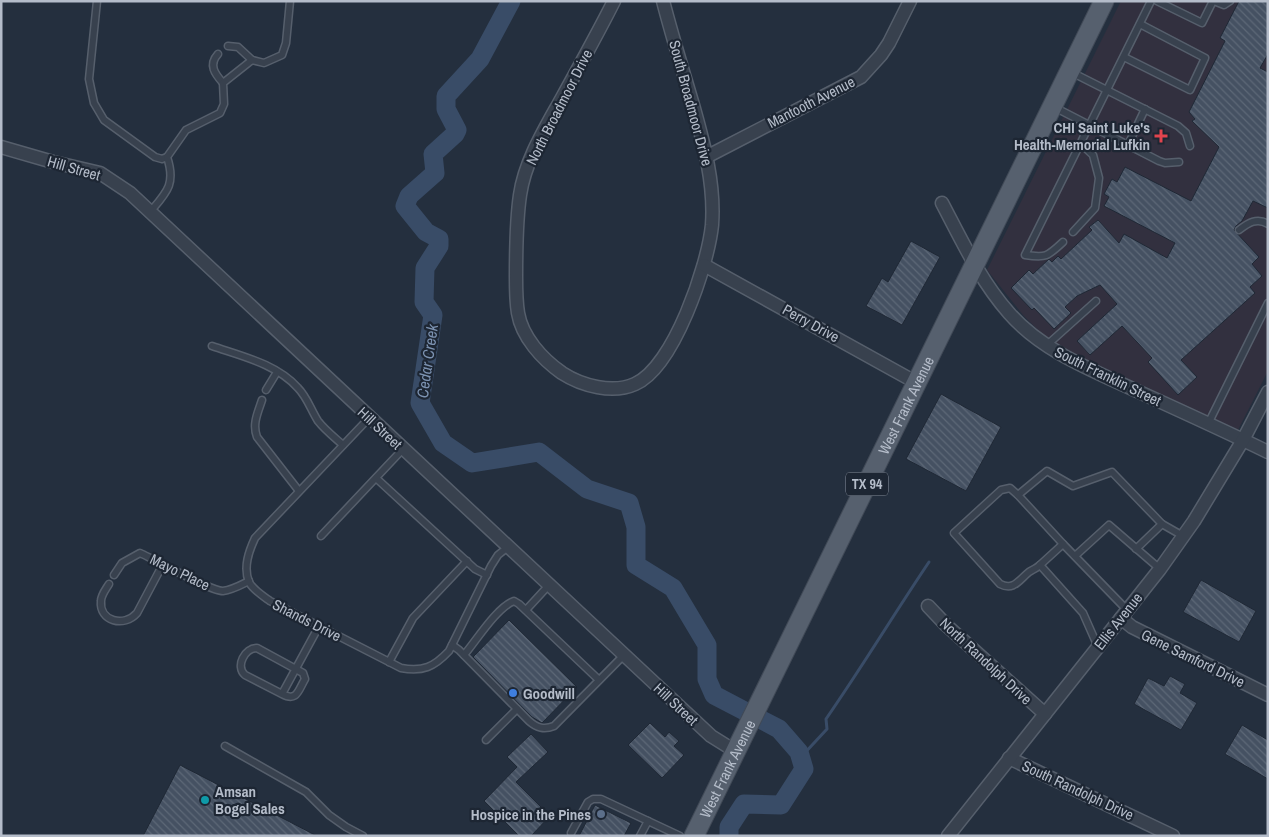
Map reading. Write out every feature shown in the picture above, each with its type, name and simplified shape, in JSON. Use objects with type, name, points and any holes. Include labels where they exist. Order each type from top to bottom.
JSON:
[{"type":"main road","name":"West Frank Avenue","points":[[694,836],[1104,1]]},
{"type":"street","name":"North Broadmoor Drive","points":[[614,1],[545,128],[530,161],[520,194],[516,244],[518,313],[526,336],[556,369],[574,379],[609,389],[636,384],[658,364],[670,346],[686,315],[704,265]]},
{"type":"street","name":"South Broadmoor Drive","points":[[663,1],[708,156],[712,225],[704,265]]},
{"type":"street","name":"Mantooth Avenue","points":[[708,156],[861,76],[885,49],[910,1]]},
{"type":"street","name":"Hill Street","points":[[1,147],[100,173],[130,192],[369,418],[711,736],[736,751]]},
{"type":"street","name":"South Franklin Street","points":[[942,203],[974,265],[1010,314],[1047,345],[1072,361],[1268,452]]},
{"type":"street","name":"Perry Drive","points":[[704,265],[917,382]]},
{"type":"street","name":"Ellis Avenue","points":[[948,836],[1160,569],[1243,440],[1268,392]]},
{"type":"street","name":"North Randolph Drive","points":[[928,606],[946,625],[1044,714]]},
{"type":"street","name":"Gene Samford Drive","points":[[1124,614],[1132,627],[1268,694]]},
{"type":"street","name":"South Randolph Drive","points":[[1009,758],[1173,836]]},
{"type":"lane","points":[[97,1],[89,78],[94,103],[101,116],[109,124],[155,157],[167,158],[186,130],[220,113],[224,104],[224,83],[214,71],[212,64],[218,54]]},
{"type":"lane","points":[[228,46],[238,47],[252,60],[264,63],[282,56],[286,43],[290,1]]},
{"type":"lane","points":[[1063,242],[1054,251],[1042,258],[1025,255],[1151,1]]},
{"type":"lane","points":[[1157,1],[1202,23],[1214,1],[1224,5],[1230,1]]},
{"type":"lane","points":[[1124,57],[1190,90],[1205,58],[1140,24]]},
{"type":"lane","points":[[224,83],[252,60]]},
{"type":"lane","points":[[1070,71],[1178,126],[1186,133],[1190,146]]},
{"type":"lane","points":[[1053,106],[1165,164],[1179,162]]},
{"type":"lane","points":[[1128,145],[1145,109]]},
{"type":"lane","points":[[1073,232],[1095,208],[1099,178],[1093,155],[1080,144]]},
{"type":"lane","points":[[150,212],[168,189],[171,180],[167,158]]},
{"type":"lane","points":[[1239,230],[1250,221],[1263,221],[1268,224]]},
{"type":"lane","points":[[1047,345],[1096,301]]},
{"type":"lane","points":[[1208,424],[1268,303]]},
{"type":"lane","points":[[212,346],[254,361],[291,380],[300,389],[318,420],[343,445]]},
{"type":"lane","points":[[266,390],[277,372]]},
{"type":"lane","points":[[262,400],[255,420],[254,431],[299,491]]},
{"type":"lane","points":[[249,581],[248,552],[255,538],[369,418]]},
{"type":"lane","points":[[321,536],[403,449]]},
{"type":"lane","points":[[1018,495],[1048,471],[1073,486],[1112,472],[1162,524],[1183,536]]},
{"type":"lane","points":[[376,478],[475,569],[487,574]]},
{"type":"lane","points":[[1062,544],[1040,566],[1028,572],[1014,586],[1007,588],[1000,584],[954,533],[1001,490],[1010,488],[1075,556],[1124,614]]},
{"type":"lane","points":[[1136,548],[1162,524]]},
{"type":"lane","points":[[1075,556],[1109,525],[1160,569]]},
{"type":"lane","name":"Shands Drive","points":[[249,581],[257,592],[270,601],[400,668],[410,670],[426,668],[440,661],[452,645],[487,574],[498,555],[508,546]]},
{"type":"lane","name":"Mayo Place","points":[[114,575],[122,563],[140,552],[207,586],[221,591],[234,588],[249,581]]},
{"type":"lane","points":[[389,662],[409,623],[466,561]]},
{"type":"lane","points":[[109,584],[102,597],[102,611],[115,621],[125,622],[137,613],[163,564]]},
{"type":"lane","points":[[1040,566],[1083,613],[1098,646]]},
{"type":"lane","points":[[526,610],[549,585]]},
{"type":"lane","points":[[464,655],[498,614],[509,603],[516,602],[600,680]]},
{"type":"lane","points":[[282,694],[319,626]]},
{"type":"lane","points":[[452,645],[535,726],[548,728],[554,726],[624,655]]},
{"type":"lane","points":[[257,648],[302,673],[305,679],[294,697],[289,698],[282,694],[242,671],[240,666],[250,650],[257,648]]},
{"type":"lane","points":[[486,740],[517,709]]},
{"type":"lane","points":[[225,746],[306,792],[329,815],[363,836]]},
{"type":"lane","points":[[571,833],[588,802],[593,799],[601,799],[680,836]]},
{"type":"lane","points":[[640,836],[648,821]]},
{"type":"shaded area","name":"CHI Saint Luke's Health-Memorial Lufkin","points":[[1121,1],[1268,1],[1268,371],[1237,432],[1079,357],[1044,336],[1023,315],[987,270]]},
{"type":"building","points":[[1239,1],[1268,1],[1268,54],[1260,68],[1268,72],[1268,208],[1253,201],[1242,221],[1234,230],[1259,257],[1252,264],[1262,276],[1250,287],[1255,293],[1181,360],[1197,377],[1178,395],[1148,362],[1152,358],[1122,326],[1090,355],[1077,341],[1117,304],[1100,285],[1077,296],[1065,307],[1071,313],[1054,329],[1011,288],[1029,270],[1033,274],[1049,259],[1052,262],[1058,256],[1061,259],[1092,230],[1089,227],[1098,220],[1119,243],[1124,234],[1167,258],[1175,243],[1104,206],[1109,197],[1104,194],[1112,179],[1117,182],[1125,167],[1191,201],[1219,147],[1192,121],[1195,119],[1189,112],[1225,41],[1220,38]]},
{"type":"building","points":[[911,241],[940,257],[902,325],[866,306],[882,278],[888,282]]},
{"type":"building","points":[[941,394],[1001,427],[966,491],[906,459]]},
{"type":"building","points":[[1201,580],[1256,611],[1239,642],[1183,612]]},
{"type":"building","points":[[509,620],[577,687],[542,723],[532,717],[473,657]]},
{"type":"building","points":[[1170,676],[1185,684],[1180,693],[1197,703],[1181,730],[1134,704],[1148,678],[1164,686]]},
{"type":"building","points":[[650,723],[665,737],[669,732],[679,741],[674,746],[684,755],[662,778],[628,745]]},
{"type":"building","points":[[1242,725],[1268,740],[1268,779],[1225,754]]},
{"type":"building","points":[[531,734],[548,752],[516,782],[550,816],[531,836],[519,836],[484,801],[517,767],[507,757]]},
{"type":"building","name":"Amsan Bogel Sales","points":[[180,765],[317,836],[143,836]]},
{"type":"building","name":"Hospice in the Pines","points":[[595,805],[631,823],[624,836],[579,836]]},
{"type":"waterway","name":"Cedar Creek","points":[[511,1],[480,59],[446,96],[446,109],[457,130],[433,154],[435,173],[409,196],[405,206],[426,232],[439,239],[439,246],[425,268],[424,302],[433,315],[420,403],[443,443],[472,463],[539,452],[587,489],[629,503],[636,527],[636,565],[673,588],[707,645],[707,679],[714,695],[779,729],[799,752],[804,769],[781,805],[744,804],[729,827],[729,836]]},
{"type":"waterway","points":[[801,757],[827,729],[826,719],[929,562]]},
{"type":"place","name":"CHI Saint Luke's Health-Memorial Lufkin","points":[[1161,136]]},
{"type":"place","name":"Goodwill","points":[[513,693]]},
{"type":"place","name":"Amsan Bogel Sales","points":[[205,800]]},
{"type":"place","name":"Hospice in the Pines","points":[[601,814]]}]
